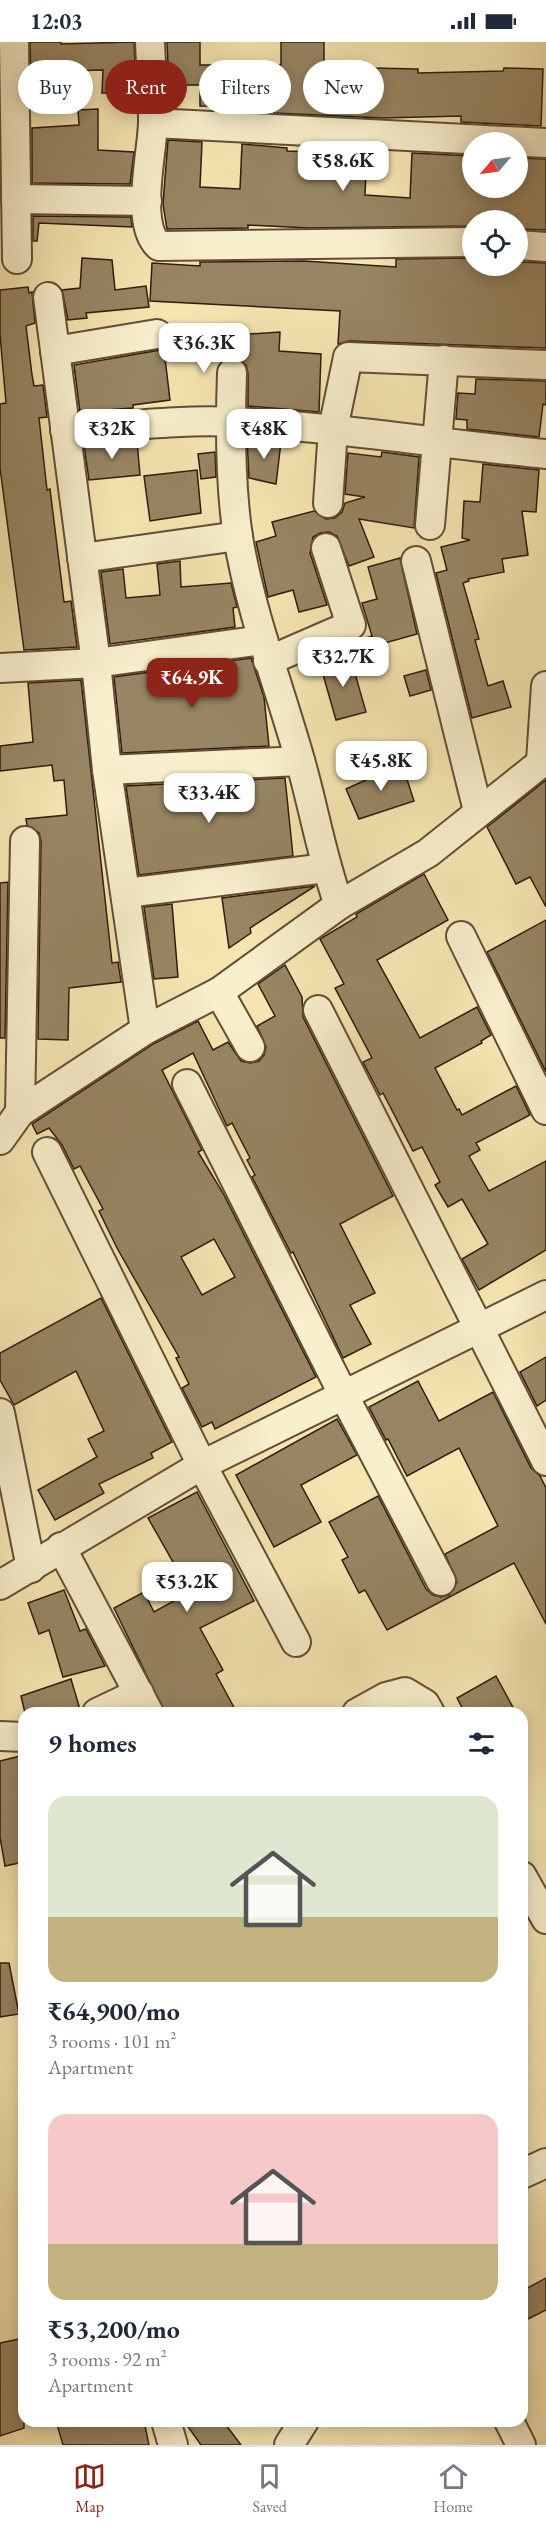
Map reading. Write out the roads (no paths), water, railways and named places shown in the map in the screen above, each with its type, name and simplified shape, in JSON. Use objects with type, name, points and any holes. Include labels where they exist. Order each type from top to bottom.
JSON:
[{"type":"street","points":[[14,42],[17,260]]},
{"type":"street","points":[[150,42],[153,123],[147,201],[152,240],[159,246],[168,248],[462,242]]},
{"type":"street","points":[[153,123],[546,143]]},
{"type":"street","points":[[16,199],[147,201]]},
{"type":"street","points":[[528,246],[546,247]]},
{"type":"street","points":[[48,297],[96,663],[107,770],[144,1030]]},
{"type":"street","points":[[55,351],[157,334]]},
{"type":"street","points":[[328,503],[333,429],[348,357],[546,364]]},
{"type":"street","points":[[430,525],[435,444],[444,360]]},
{"type":"street","points":[[232,373],[230,422],[238,536],[265,650],[300,761],[326,868],[339,905]]},
{"type":"street","points":[[65,430],[230,422],[333,429],[435,444],[546,454]]},
{"type":"street","points":[[82,558],[238,536]]},
{"type":"street","points":[[0,668],[265,650],[351,625],[327,548]]},
{"type":"street","points":[[416,561],[478,811]]},
{"type":"street","points":[[0,1140],[20,1112],[144,1030],[219,992],[339,905],[428,853],[544,760],[546,686]]},
{"type":"street","points":[[107,770],[300,761]]},
{"type":"street","points":[[20,1112],[25,841]]},
{"type":"street","points":[[126,893],[326,868]]},
{"type":"street","points":[[461,936],[546,1110]]},
{"type":"street","points":[[219,992],[250,1047]]},
{"type":"street","points":[[318,1010],[546,1461]]},
{"type":"street","points":[[187,1083],[343,1394],[441,1581]]},
{"type":"street","points":[[47,1152],[202,1465],[296,1642]]},
{"type":"street","points":[[0,1585],[202,1465],[546,1295]]},
{"type":"street","points":[[0,1413],[31,1568]]},
{"type":"street","points":[[61,1547],[144,1703],[125,1707]]},
{"type":"street","points":[[368,1707],[386,1697],[405,1692],[427,1707]]},
{"type":"street","points":[[0,1737],[18,1737]]},
{"type":"street","points":[[528,1887],[546,1919]]},
{"type":"street","points":[[528,2171],[546,2163]]},
{"type":"street","points":[[168,2427],[173,2445]]},
{"type":"street","points":[[289,2445],[300,2427]]},
{"type":"street","points":[[512,2427],[521,2445]]}]
